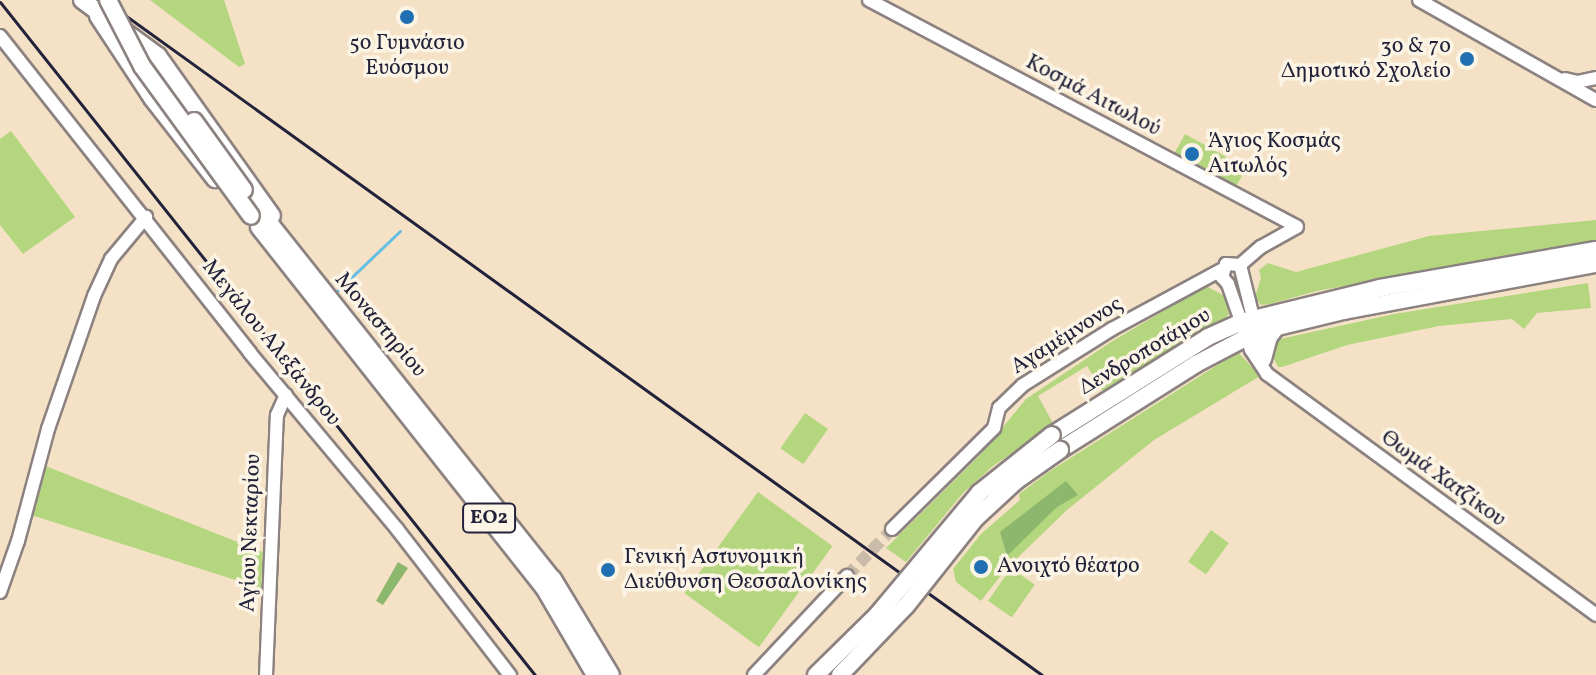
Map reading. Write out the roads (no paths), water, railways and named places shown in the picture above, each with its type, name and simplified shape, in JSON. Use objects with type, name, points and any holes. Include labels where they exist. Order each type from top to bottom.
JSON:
[{"type":"main road","name":"Μοναστηρίου","points":[[108,0],[149,75],[543,586],[595,675]]},
{"type":"main road","name":"Μοναστηρίου","points":[[120,0],[158,71],[255,213]]},
{"type":"main road","points":[[86,3],[152,98],[274,258],[301,275]]},
{"type":"main road","points":[[86,3],[162,61],[294,244],[301,275]]},
{"type":"main road","name":"Δενδροποτάμου","points":[[816,675],[878,614],[979,493],[1208,337],[1380,288],[1596,250]]},
{"type":"main road","name":"Δενδροποτάμου","points":[[840,675],[890,625],[988,506],[1056,442],[1249,327],[1278,325],[1596,264]]},
{"type":"main road","name":"Μοναστηρίου","points":[[301,275],[553,579],[611,675]]},
{"type":"main road","points":[[1265,367],[1269,337],[1278,325]]},
{"type":"street","name":"Κοσμά Αιτωλού","points":[[869,0],[1297,227],[1261,247],[1240,265]]},
{"type":"street","points":[[1419,0],[1579,87],[1596,100]]},
{"type":"street","name":"Μεγάλου Αλεξάνδρου","points":[[0,36],[286,395],[397,529],[510,675]]},
{"type":"street","points":[[1579,87],[1596,78]]},
{"type":"street","points":[[1579,87],[1596,88]]},
{"type":"street","points":[[0,592],[4,569],[48,429],[94,296],[111,259],[146,217]]},
{"type":"street","points":[[1229,262],[1240,265],[1244,272],[1242,280],[1228,284],[1221,270],[1229,262]]},
{"type":"street","name":"Αγαμέμνονος","points":[[892,529],[994,428],[999,408],[1023,385],[1112,329],[1221,270]]},
{"type":"street","name":"Θωμά Χατζίκου","points":[[1242,280],[1249,327]]},
{"type":"street","name":"Θωμά Χατζίκου","points":[[1228,284],[1265,367],[1596,615]]},
{"type":"street","name":"Αγίου Νεκταρίου","points":[[266,675],[277,415],[286,395]]},
{"type":"street","points":[[754,675],[847,576]]},
{"type":"waterway","points":[[337,291],[400,231]]},
{"type":"tunnel","points":[[847,576],[892,529]]},
{"type":"railway","points":[[104,0],[1042,675]]},
{"type":"railway","points":[[0,2],[535,675]]},
{"type":"place","name":"5ο Γυμνάσιο Ευόσμου","points":[[407,17]]},
{"type":"place","name":"3ο & 7ο Δημοτικό Σχολείο","points":[[1467,59]]},
{"type":"place","name":"Άγιος Κοσμάς Αιτωλός","points":[[1192,154]]},
{"type":"place","name":"Ανοιχτό θέατρο","points":[[981,567]]},
{"type":"place","name":"Γενική Αστυνομική Διεύθυνση Θεσσαλονίκης","points":[[608,570]]}]
